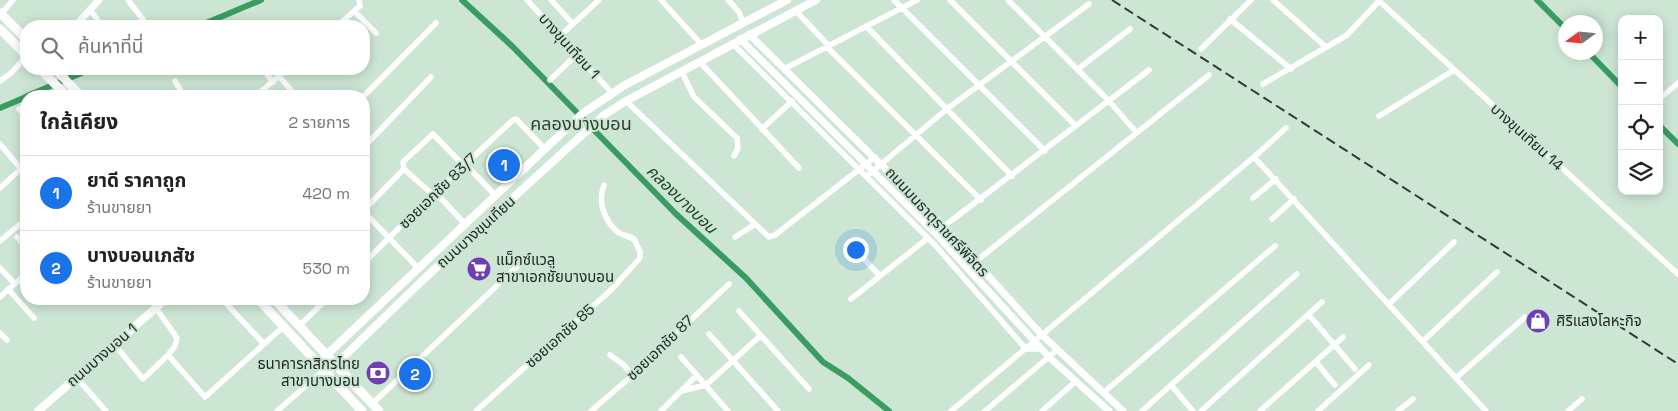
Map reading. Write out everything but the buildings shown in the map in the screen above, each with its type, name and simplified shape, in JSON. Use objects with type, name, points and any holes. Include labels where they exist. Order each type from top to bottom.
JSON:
[{"type":"main road","name":"ถนนบางขุนเทียน","points":[[323,369],[327,355],[583,113],[612,93],[786,0]]},
{"type":"main road","name":"ถนนบางขุนเทียน","points":[[323,369],[336,364],[426,277],[592,125],[626,101],[816,0]]},
{"type":"main road","points":[[0,13],[20,34]]},
{"type":"main road","points":[[743,22],[749,34]]},
{"type":"main road","points":[[734,27],[740,39]]},
{"type":"main road","points":[[0,29],[20,50]]},
{"type":"main road","points":[[47,75],[61,90]]},
{"type":"main road","points":[[61,75],[76,90]]},
{"type":"main road","points":[[419,269],[426,277]]},
{"type":"main road","name":"ถนนบางบอน 1","points":[[38,411],[159,305]]},
{"type":"main road","points":[[264,305],[362,411]]},
{"type":"main road","points":[[281,305],[376,408]]},
{"type":"street","points":[[0,13],[13,0]]},
{"type":"street","points":[[81,20],[99,0]]},
{"type":"street","points":[[128,0],[143,20]]},
{"type":"street","points":[[344,20],[360,6],[360,0]]},
{"type":"street","name":"บางขุนเทียน 1","points":[[527,0],[612,93]]},
{"type":"street","points":[[551,0],[573,24]]},
{"type":"street","points":[[560,36],[598,0]]},
{"type":"street","points":[[661,0],[701,44]]},
{"type":"street","points":[[728,0],[738,12],[743,22]]},
{"type":"street","points":[[894,0],[1045,151]]},
{"type":"street","points":[[784,69],[917,0]]},
{"type":"street","points":[[950,0],[1076,126]]},
{"type":"street","points":[[1018,0],[1010,2],[1044,38],[1078,69],[1136,132]]},
{"type":"street","points":[[1201,50],[1251,0]]},
{"type":"street","points":[[1273,0],[1315,36],[1326,48]]},
{"type":"street","points":[[1263,84],[1347,35],[1379,1]]},
{"type":"street","name":"บางขุนเทียน 14","points":[[1379,1],[1678,274]]},
{"type":"street","points":[[867,176],[948,108],[1089,4]]},
{"type":"street","points":[[90,10],[97,20]]},
{"type":"street","points":[[795,10],[828,47],[981,200]]},
{"type":"street","points":[[354,11],[363,20]]},
{"type":"street","points":[[1230,19],[1290,69]]},
{"type":"street","points":[[370,90],[436,23]]},
{"type":"street","points":[[866,26],[948,108],[1012,176]]},
{"type":"street","points":[[370,27],[376,33]]},
{"type":"street","points":[[1078,69],[1130,29]]},
{"type":"street","name":"ถนนมนธาตุราชศรีพิจิตร","points":[[749,34],[944,227],[1041,334],[1124,411]]},
{"type":"street","name":"ถนนมนธาตุราชศรีพิจิตร","points":[[740,39],[874,170],[1049,357],[1109,411]]},
{"type":"street","name":"ถนนมนธาตุราชศรีพิจิตร","points":[[732,43],[928,238],[1026,349]]},
{"type":"street","points":[[550,80],[577,54]]},
{"type":"street","points":[[699,61],[799,168]]},
{"type":"street","points":[[0,81],[11,74],[20,63]]},
{"type":"street","points":[[935,233],[981,200],[1149,70]]},
{"type":"street","points":[[1379,116],[1454,70]]},
{"type":"street","points":[[682,72],[694,97],[737,138],[738,148],[734,156]]},
{"type":"street","points":[[267,75],[273,82]]},
{"type":"street","points":[[975,262],[1209,75]]},
{"type":"street","points":[[263,90],[279,76],[291,90]]},
{"type":"street","points":[[370,141],[431,77]]},
{"type":"street","points":[[175,81],[180,90]]},
{"type":"street","points":[[1663,96],[1678,83]]},
{"type":"street","points":[[626,101],[768,237],[775,235],[875,158]]},
{"type":"street","points":[[762,129],[792,101]]},
{"type":"street","name":"ซอยเอกชัย 83/7","points":[[370,257],[433,193],[513,120],[516,119],[544,148]]},
{"type":"street","points":[[951,411],[1254,157],[1286,128]]},
{"type":"street","points":[[466,225],[433,193],[404,169],[403,162],[434,134],[495,195]]},
{"type":"street","points":[[0,144],[20,167]]},
{"type":"street","points":[[1254,157],[1486,411]]},
{"type":"street","points":[[0,188],[20,169]]},
{"type":"street","points":[[370,205],[404,169]]},
{"type":"street","points":[[1253,198],[1276,179]]},
{"type":"street","name":"ซอยเอกชัย 85","points":[[476,411],[612,289],[640,258],[640,252],[634,239],[619,233],[606,218],[602,207],[604,185]]},
{"type":"street","points":[[1272,219],[1294,199]]},
{"type":"street","points":[[370,217],[419,269]]},
{"type":"street","points":[[0,241],[20,224]]},
{"type":"street","points":[[736,237],[754,225]]},
{"type":"street","points":[[17,237],[20,240]]},
{"type":"street","points":[[851,299],[928,238]]},
{"type":"street","points":[[1389,304],[1454,242]]},
{"type":"street","points":[[1103,393],[1274,246]]},
{"type":"street","points":[[376,408],[524,260]]},
{"type":"street","points":[[866,261],[880,276]]},
{"type":"street","points":[[0,268],[14,283]]},
{"type":"street","points":[[1423,341],[1497,272]]},
{"type":"street","points":[[1142,411],[1297,274]]},
{"type":"street","points":[[0,296],[20,278]]},
{"type":"street","name":"ซอยเอกชัย 87","points":[[591,411],[729,284]]},
{"type":"street","points":[[8,289],[20,302]]},
{"type":"street","points":[[1201,411],[1322,302]]},
{"type":"street","points":[[22,305],[34,318]]},
{"type":"street","points":[[228,305],[264,344]]},
{"type":"street","points":[[299,326],[320,305]]},
{"type":"street","points":[[114,344],[144,379],[175,346],[177,338],[156,308]]},
{"type":"street","points":[[739,311],[809,388]]},
{"type":"street","points":[[1309,315],[1355,369]]},
{"type":"street","points":[[1456,378],[1524,317]]},
{"type":"street","points":[[168,354],[205,397],[284,326]]},
{"type":"street","points":[[0,333],[7,340]]},
{"type":"street","points":[[709,334],[778,411]]},
{"type":"street","points":[[681,391],[706,385],[760,336]]},
{"type":"street","points":[[1260,411],[1344,337]]},
{"type":"street","points":[[1026,349],[1042,349]]},
{"type":"street","points":[[986,411],[1057,350]]},
{"type":"street","points":[[610,355],[624,365],[632,375]]},
{"type":"street","points":[[681,357],[728,411]]},
{"type":"street","points":[[1316,362],[1335,385]]},
{"type":"street","points":[[1318,411],[1368,365]]},
{"type":"street","points":[[278,411],[323,369]]},
{"type":"street","points":[[1042,411],[1073,380],[1078,370]]},
{"type":"street","points":[[661,411],[697,375]]},
{"type":"street","points":[[76,377],[106,411]]},
{"type":"street","points":[[1170,385],[1193,411]]},
{"type":"street","points":[[1398,411],[1413,399]]},
{"type":"street","points":[[1568,411],[1582,399]]},
{"type":"waterway","points":[[213,20],[261,0]]},
{"type":"waterway","name":"คลองบางบอน","points":[[462,0],[512,46],[676,214],[746,278],[823,362],[848,378],[889,411]]},
{"type":"waterway","points":[[1537,0],[1558,21]]},
{"type":"waterway","points":[[1596,60],[1618,83]]},
{"type":"waterway","points":[[41,90],[77,75]]},
{"type":"waterway","points":[[0,108],[20,100]]},
{"type":"waterway","points":[[1663,129],[1678,144]]},
{"type":"railway","points":[[1112,0],[1678,364]]},
{"type":"place","name":"ยาดี ราคาถูก","points":[[504,165]]},
{"type":"place","name":"แม็กซ์แวลู สาขาเอกชัยบางบอน","points":[[479,269]]},
{"type":"place","name":"ศิริแสงโลหะกิจ","points":[[1538,321]]},
{"type":"place","name":"ธนาคารกสิกรไทย สาขาบางบอน","points":[[378,373]]},
{"type":"place","name":"บางบอนเภสัช","points":[[415,374]]},
{"type":"district","name":"คลองบางบอน","points":[[581,124]]}]
